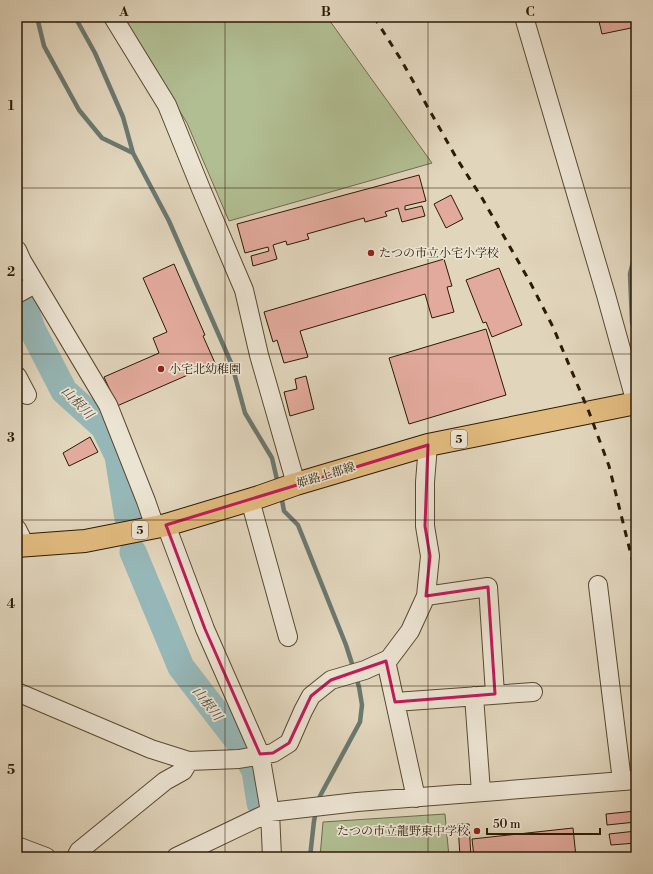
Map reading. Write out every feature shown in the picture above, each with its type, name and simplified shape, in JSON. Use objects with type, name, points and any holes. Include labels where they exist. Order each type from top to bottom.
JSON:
[{"type":"main road","name":"姫路上郡線","points":[[20,540],[85,541],[160,526],[254,499],[291,486],[428,445],[636,403]]},
{"type":"street","points":[[113,17],[167,105],[244,290],[291,486]]},
{"type":"street","points":[[524,17],[606,295],[636,403]]},
{"type":"street","points":[[17,250],[35,284],[108,405],[146,501],[160,526],[205,629],[270,812],[272,857]]},
{"type":"street","points":[[17,294],[35,284]]},
{"type":"street","points":[[17,376],[28,395]]},
{"type":"street","points":[[17,692],[151,749],[189,760],[272,753],[289,742],[311,696],[331,680],[365,670],[386,661],[410,631],[426,596],[430,556],[425,526],[425,482],[428,445]]},
{"type":"street","points":[[254,499],[288,636]]},
{"type":"street","points":[[176,857],[270,812],[357,802],[629,780],[598,585]]},
{"type":"street","points":[[426,596],[488,587],[495,694]]},
{"type":"street","points":[[386,661],[416,798]]},
{"type":"street","points":[[394,702],[533,692]]},
{"type":"street","points":[[474,696],[481,792]]},
{"type":"street","points":[[76,857],[79,852],[165,781],[183,771],[189,760]]},
{"type":"street","points":[[17,846],[46,857]]},
{"type":"highlighted area","points":[[428,445],[425,526],[430,556],[426,596],[488,587],[495,694],[395,702],[386,661],[331,680],[311,696],[289,743],[273,753],[260,754],[205,629],[166,525]]},
{"type":"green space","points":[[122,17],[327,17],[432,163],[229,221],[187,123]]},
{"type":"green space","points":[[445,814],[449,857],[320,857],[323,822]]},
{"type":"building","points":[[598,17],[636,17],[636,27],[602,34]]},
{"type":"building","points":[[419,175],[426,201],[405,206],[405,210],[422,206],[425,216],[402,222],[398,208],[385,212],[387,216],[365,222],[364,218],[307,234],[309,239],[287,245],[286,241],[273,245],[277,259],[253,266],[251,256],[269,251],[268,247],[245,253],[237,224]]},
{"type":"building","points":[[451,195],[463,219],[446,228],[434,204]]},
{"type":"building","points":[[444,259],[452,286],[447,287],[454,312],[432,318],[425,294],[300,331],[308,357],[284,363],[277,340],[273,342],[264,312]]},
{"type":"building","points":[[174,264],[205,335],[203,336],[215,363],[117,406],[104,377],[159,353],[153,338],[167,332],[143,278]]},
{"type":"building","points":[[499,268],[522,325],[492,337],[486,322],[483,323],[466,280]]},
{"type":"building","points":[[486,329],[506,395],[409,424],[389,358]]},
{"type":"building","points":[[306,376],[314,409],[290,416],[284,392],[297,389],[295,379]]},
{"type":"building","points":[[90,437],[98,452],[69,466],[63,453]]},
{"type":"building","points":[[636,811],[636,822],[607,825],[606,814]]},
{"type":"building","points":[[458,824],[469,824],[471,857],[460,857]]},
{"type":"building","points":[[573,828],[576,857],[474,857],[472,839]]},
{"type":"building","points":[[636,831],[636,843],[611,845],[609,834]]},
{"type":"building","points":[[636,853],[636,857],[611,857],[611,855]]},
{"type":"waterway","points":[[37,17],[44,46],[79,110],[102,138],[133,153]]},
{"type":"waterway","points":[[75,17],[95,53],[123,117],[133,153],[169,221],[232,365],[245,413],[272,458],[278,484]]},
{"type":"waterway","points":[[636,250],[630,274],[632,322],[636,335]]},
{"type":"waterway","name":"山根川","points":[[17,286],[32,329],[64,391],[104,427],[118,456],[128,519]]},
{"type":"waterway","points":[[281,495],[284,511],[298,525],[346,645],[354,670]]},
{"type":"waterway","name":"山根川","points":[[133,552],[181,667],[242,746],[255,771],[260,803]]},
{"type":"waterway","points":[[318,802],[360,722],[362,705],[356,677]]},
{"type":"waterway","points":[[310,857],[316,811]]},
{"type":"railway","points":[[374,17],[400,58],[457,159],[482,198],[530,282],[553,327],[589,412],[609,466],[636,575]]},
{"type":"place","name":"たつの市立小宅小学校","points":[[371,253]]},
{"type":"place","name":"小宅北幼稚園","points":[[161,369]]},
{"type":"place","name":"たつの市立龍野東中学校","points":[[477,831]]}]
